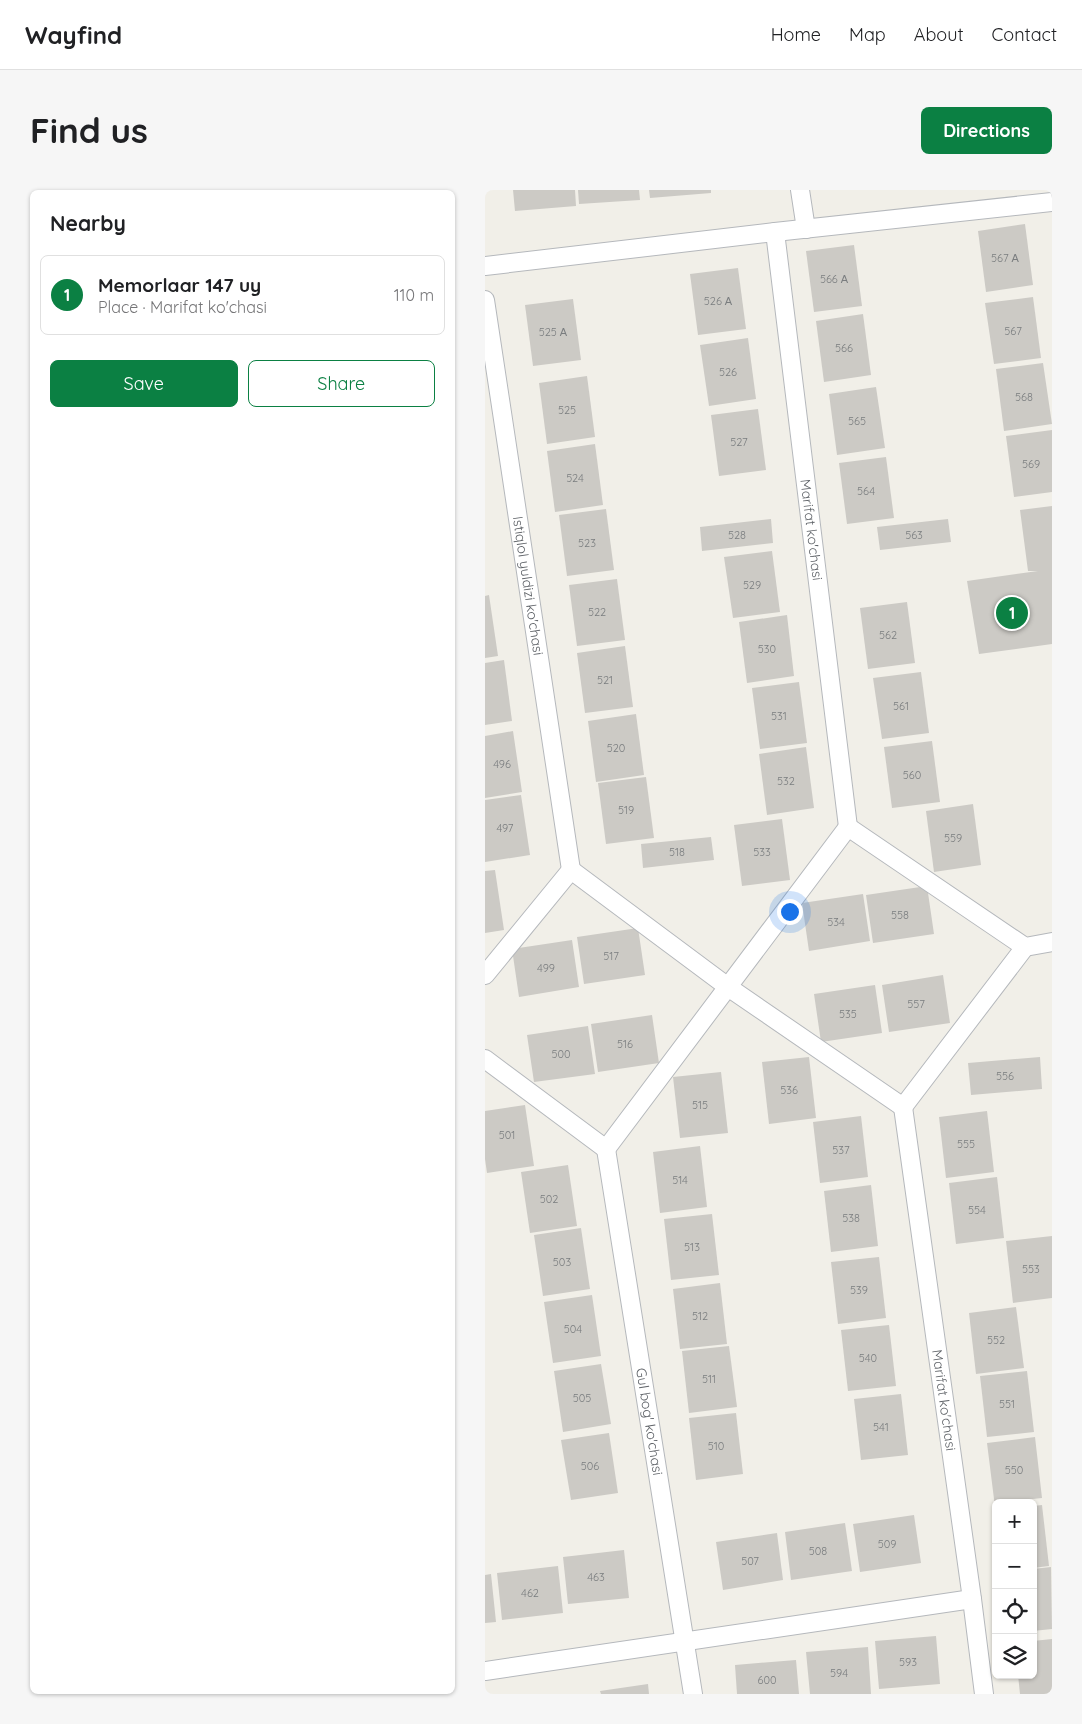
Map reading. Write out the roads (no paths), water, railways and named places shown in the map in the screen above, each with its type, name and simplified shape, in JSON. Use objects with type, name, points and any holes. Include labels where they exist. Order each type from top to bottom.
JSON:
[{"type":"street","points":[[800,190],[806,229]]},
{"type":"street","points":[[485,266],[1052,202]]},
{"type":"street","name":"Marifat ko'chasi","points":[[775,232],[848,827]]},
{"type":"street","name":"Istiqlol yuldizi ko'chasi","points":[[485,300],[571,870]]},
{"type":"street","points":[[485,1059],[606,1149],[848,827],[1025,946],[1052,942]]},
{"type":"street","points":[[485,975],[571,870],[728,987],[903,1107],[1025,946]]},
{"type":"street","name":"Marifat ko'chasi","points":[[903,1107],[984,1694]]},
{"type":"street","name":"Gul bog' ko'chasi","points":[[606,1149],[693,1694]]},
{"type":"street","points":[[485,1671],[972,1598]]},
{"type":"place","name":"Memorlaar 147 uy","points":[[1012,613]]}]
